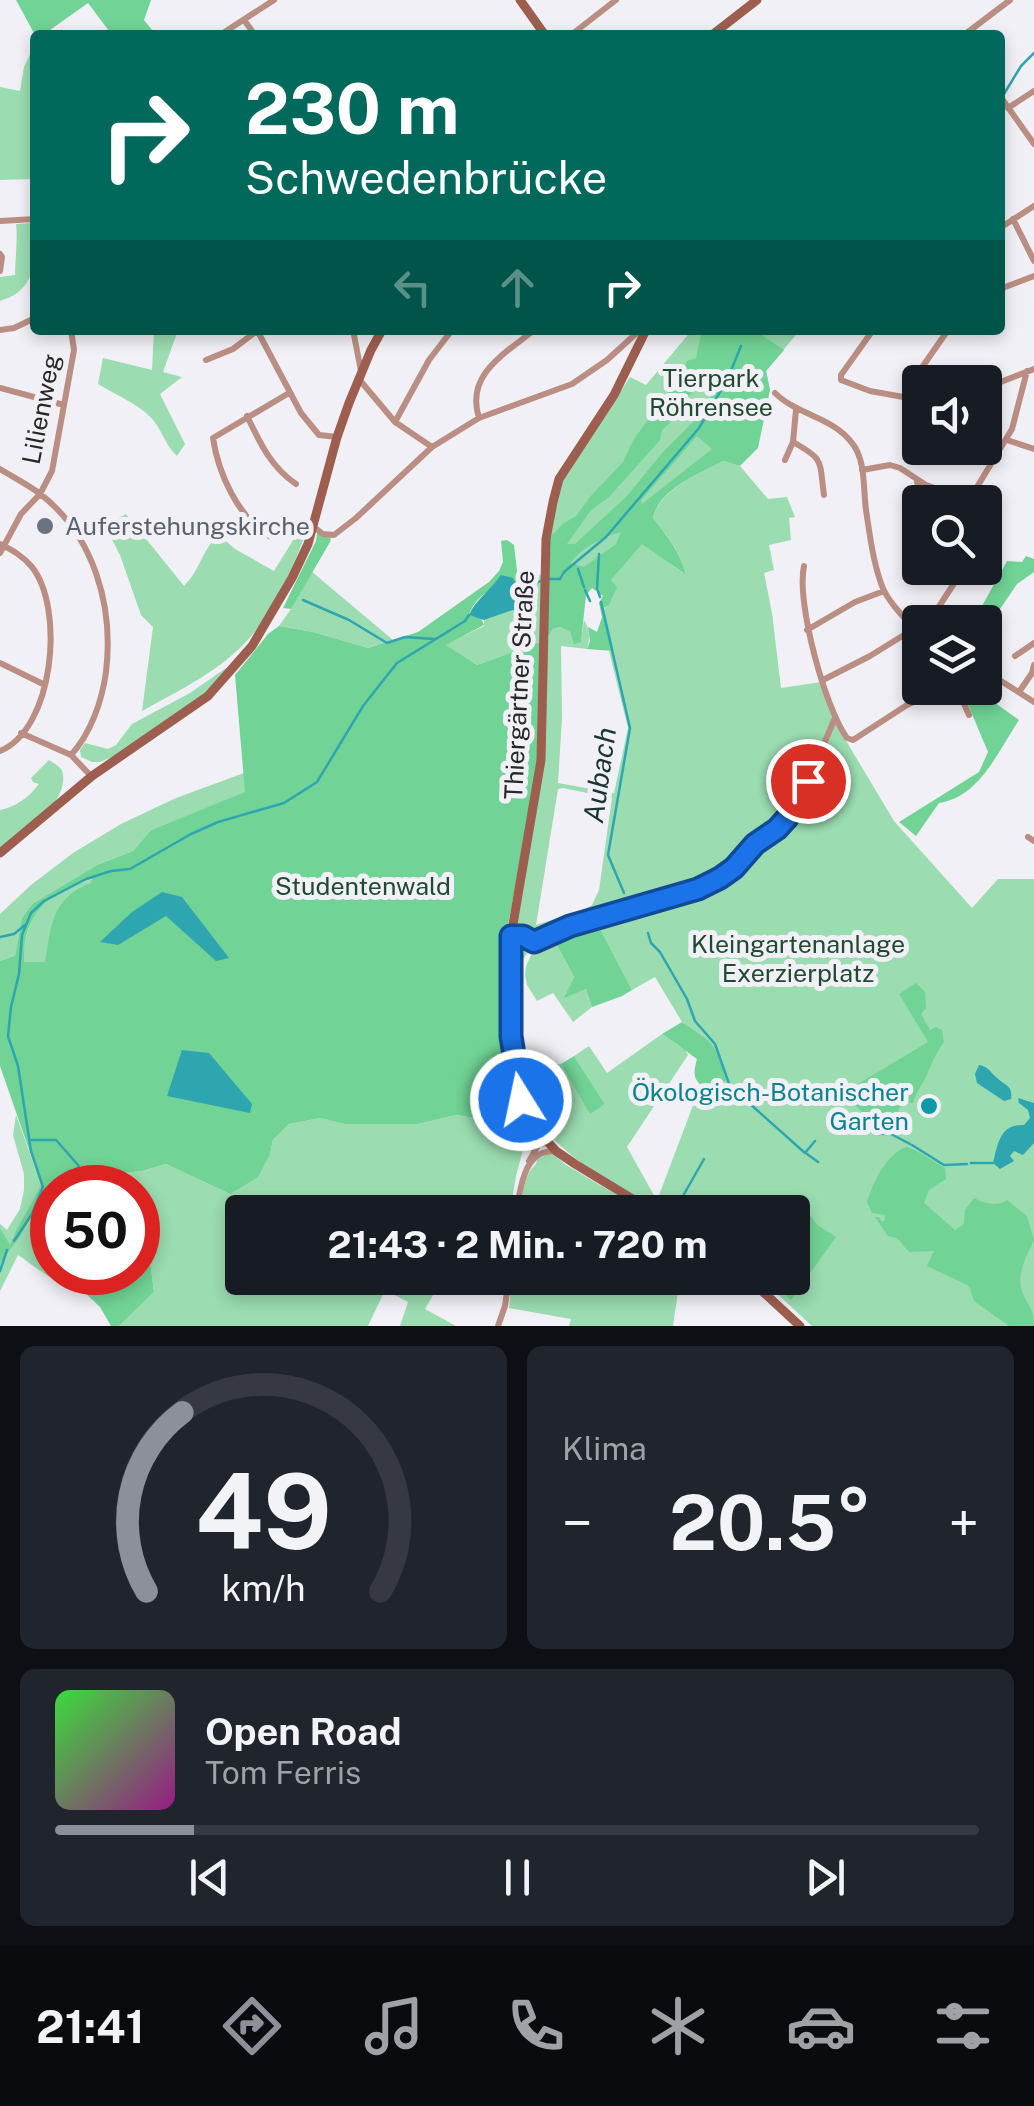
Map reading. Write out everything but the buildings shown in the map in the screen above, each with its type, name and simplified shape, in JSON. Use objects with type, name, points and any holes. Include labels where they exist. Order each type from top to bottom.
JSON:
[{"type":"main road","points":[[520,0],[541,30]]},
{"type":"main road","points":[[718,30],[757,0]]},
{"type":"main road","points":[[0,853],[92,776],[208,696],[252,646],[292,578],[314,528],[337,437],[379,335]]},
{"type":"main road","name":"Thiergärtner Straße","points":[[627,1195],[552,1147],[538,1132],[521,1100],[514,1060],[510,989],[511,936],[541,760],[546,539],[559,479],[614,395],[641,335]]},
{"type":"main road","points":[[766,1295],[800,1326]]},
{"type":"street","points":[[228,30],[274,0]]},
{"type":"street","points":[[577,30],[616,0]]},
{"type":"street","points":[[970,30],[1004,1]]},
{"type":"street","points":[[244,20],[251,30]]},
{"type":"street","points":[[1008,108],[1034,91]]},
{"type":"street","points":[[1005,104],[1034,144]]},
{"type":"street","points":[[1005,225],[1034,206]]},
{"type":"street","points":[[0,221],[30,219]]},
{"type":"street","points":[[1013,220],[1034,261]]},
{"type":"street","points":[[0,254],[4,271]]},
{"type":"street","points":[[1005,287],[1034,276]]},
{"type":"street","points":[[0,330],[30,320]]},
{"type":"street","name":"Lilienweg","points":[[1,547],[52,471],[74,350],[72,335]]},
{"type":"street","points":[[206,360],[233,349],[251,335]]},
{"type":"street","points":[[260,335],[311,427],[320,435],[337,437]]},
{"type":"street","points":[[354,335],[360,375],[395,422],[432,446]]},
{"type":"street","points":[[395,422],[429,360],[448,335]]},
{"type":"street","points":[[478,418],[474,400],[482,375],[528,335]]},
{"type":"street","points":[[314,528],[330,536],[345,527],[432,446],[478,418],[572,384],[637,335]]},
{"type":"street","points":[[870,335],[842,380],[902,398]]},
{"type":"street","points":[[922,365],[944,335]]},
{"type":"street","points":[[355,340],[371,350]]},
{"type":"street","points":[[1002,381],[1030,370]]},
{"type":"street","points":[[978,485],[1007,440],[1030,370]]},
{"type":"street","points":[[0,388],[64,405]]},
{"type":"street","points":[[268,536],[242,511],[212,438],[289,392]]},
{"type":"street","points":[[775,393],[855,445],[871,541],[884,591],[902,610]]},
{"type":"street","points":[[785,460],[793,442],[796,410]]},
{"type":"street","points":[[247,416],[268,457],[296,484]]},
{"type":"street","points":[[1007,440],[1034,449]]},
{"type":"street","points":[[793,442],[815,454],[824,496]]},
{"type":"street","points":[[862,470],[890,465],[928,485]]},
{"type":"street","points":[[0,469],[40,494],[81,542],[94,567],[108,617],[104,682],[92,724],[71,756]]},
{"type":"street","points":[[916,480],[917,485]]},
{"type":"street","points":[[0,751],[22,734],[41,701],[50,636],[46,599],[32,566],[1,547]]},
{"type":"street","points":[[804,566],[807,630],[834,718],[847,738],[853,740],[907,705]]},
{"type":"street","points":[[807,630],[855,602],[884,591]]},
{"type":"street","points":[[823,680],[902,638]]},
{"type":"street","points":[[1015,656],[1034,643]]},
{"type":"street","points":[[0,663],[46,684]]},
{"type":"street","points":[[1019,692],[1032,668]]},
{"type":"street","points":[[1002,680],[1034,702]]},
{"type":"street","points":[[965,705],[969,715]]},
{"type":"street","points":[[511,936],[523,936],[534,942],[570,926],[698,889],[720,878],[787,818],[808,781],[834,718]]},
{"type":"street","points":[[22,734],[71,756],[92,776]]},
{"type":"street","points":[[520,1195],[538,1132]]},
{"type":"street","points":[[532,1154],[539,1144],[552,1147]]},
{"type":"street","points":[[526,1168],[552,1147]]},
{"type":"street","points":[[498,1326],[507,1295]]},
{"type":"green space","points":[[16,0],[151,0],[144,20],[152,30],[108,30],[88,3],[50,30],[32,30]]},
{"type":"green space","points":[[30,54],[30,179],[0,180],[0,87],[20,91]]},
{"type":"green space","points":[[30,223],[30,275],[22,289],[0,301],[0,277],[15,275],[16,224]]},
{"type":"green space","points":[[154,335],[176,335],[163,372],[182,377],[160,394],[185,444],[177,456],[149,415],[98,384],[103,358],[152,370]]},
{"type":"green space","name":"Tierpark Röhrensee","points":[[688,335],[796,335],[766,371],[770,390],[623,531],[616,544],[557,593],[549,538],[562,479],[630,377],[646,385]]},
{"type":"green space","points":[[701,335],[762,335],[784,350],[766,371],[770,390],[758,448],[740,466],[723,461],[681,484],[663,499],[653,518],[677,552],[685,574],[642,544],[611,580],[617,587],[609,605],[604,607],[614,651],[587,649],[588,627],[597,632],[602,617],[599,603],[603,596],[592,588],[586,595],[581,642],[574,644],[570,631],[559,627],[547,638],[549,538],[576,516],[623,462],[634,439],[687,361],[696,358]],"holes":[[[700,380],[712,395],[703,412],[627,496],[575,544],[567,544],[591,510],[609,497],[660,440],[662,430]],[[697,436],[712,449],[642,504],[641,500]],[[621,532],[616,544],[584,567],[570,563],[587,547]]]},
{"type":"green space","name":"Kleingartenanlage Exerzierplatz","points":[[723,461],[740,466],[768,499],[787,497],[795,517],[789,518],[791,540],[769,545],[774,570],[764,573],[781,688],[821,682],[836,724],[894,821],[972,908],[998,879],[1034,879],[1034,1326],[812,1326],[778,1295],[810,1295],[810,1195],[659,1195],[695,1100],[709,1091],[703,1036],[682,1022],[655,977],[632,990],[595,919],[635,909],[619,909],[616,904],[539,929],[541,934],[535,937],[529,935],[531,948],[513,993],[514,931],[547,638],[558,627],[571,630],[574,643],[581,641],[584,620],[589,637],[587,649],[561,646],[558,783],[614,793],[628,728],[609,651],[613,650],[604,606],[611,580],[642,543],[683,573],[676,551],[653,518],[664,499],[692,477]],"holes":[[[558,789],[612,798],[599,890],[592,905],[585,909],[536,925]]]},
{"type":"green space","points":[[126,514],[184,586],[219,535],[274,571],[295,537],[304,538],[276,601],[241,647],[201,678],[142,711],[153,627],[141,615],[120,555],[105,526]]},
{"type":"green space","points":[[317,533],[331,537],[330,542],[291,609],[283,608],[316,541]]},
{"type":"green space","name":"Studentenwald","points":[[507,540],[514,545],[519,588],[513,578],[487,592],[469,615],[481,618],[484,625],[446,645],[477,665],[543,641],[534,786],[507,930],[501,1004],[505,1065],[530,1133],[525,1136],[494,1121],[456,1115],[418,1124],[344,1124],[320,1118],[289,1124],[273,1140],[258,1177],[230,1194],[166,1164],[34,1165],[0,1066],[0,961],[15,956],[22,918],[32,904],[97,865],[133,851],[151,830],[245,792],[235,675],[279,626],[368,648],[418,632],[489,582],[503,562],[501,541]],"holes":[[[92,879],[56,914],[45,962],[24,962],[28,931],[41,907],[62,891]]]},
{"type":"green space","points":[[1026,556],[1034,559],[1034,572],[1017,584],[1002,606],[982,605],[994,585],[1002,585],[1002,570],[1007,561],[1022,562]]},
{"type":"green space","points":[[311,571],[393,640],[368,648],[279,626]]},
{"type":"green space","points":[[542,575],[543,641],[477,665],[445,645],[484,626],[484,620],[516,609],[518,579]]},
{"type":"green space","points":[[226,668],[205,693],[121,753],[100,762],[81,757],[85,743],[108,749],[116,745],[132,724],[190,693]]},
{"type":"green space","points":[[968,705],[998,705],[1019,720],[977,782],[966,792],[939,803],[916,836],[899,822],[979,772],[988,752]]},
{"type":"green space","points":[[49,760],[63,773],[54,804],[0,848],[0,810],[31,793],[39,784],[31,778]]},
{"type":"green space","points":[[244,773],[246,792],[151,830],[133,851],[97,865],[32,904],[22,918],[15,957],[0,961],[0,914],[31,885],[121,824]]},
{"type":"green space","points":[[93,879],[81,887],[50,933],[45,963],[23,962],[29,929],[41,907],[62,891]]},
{"type":"green space","points":[[595,919],[632,990],[592,1007],[586,989],[564,998],[574,977],[552,936]]},
{"type":"green space","points":[[552,936],[574,977],[565,997],[586,989],[592,1007],[573,1022],[553,993],[537,1001],[527,985],[526,966],[537,943]]},
{"type":"green space","points":[[916,983],[925,992],[926,1008],[921,1014],[930,1030],[942,1030],[944,1042],[913,1103],[904,1102],[898,1110],[901,1131],[895,1136],[891,1122],[879,1129],[843,1093],[928,1042],[899,994]]},
{"type":"green space","points":[[682,1022],[707,1040],[719,1058],[726,1080],[708,1091],[695,1078],[697,1059],[662,1034]]},
{"type":"green space","points":[[662,1034],[683,1045],[688,1055],[627,1147],[654,1195],[632,1195],[592,1170],[543,1127],[534,1089],[551,1072],[550,1064],[561,1064],[590,1113],[605,1104],[574,1056],[589,1046],[607,1073]]},
{"type":"green space","points":[[515,1039],[521,1039],[525,1063],[537,1068],[550,1064],[548,1078],[538,1078],[534,1090],[543,1127],[526,1096]]},
{"type":"green space","points":[[574,1056],[605,1104],[590,1114],[561,1064]]},
{"type":"green space","points":[[16,1115],[34,1165],[30,1165],[30,1210],[12,1238],[12,1245],[30,1219],[30,1264],[18,1255],[0,1291],[0,1263],[10,1247],[0,1224],[7,1230],[20,1209],[24,1190],[24,1174],[13,1135]]},
{"type":"green space","points":[[456,1115],[494,1121],[527,1135],[513,1195],[225,1195],[225,1295],[383,1295],[368,1326],[119,1326],[151,1295],[160,1295],[160,1166],[166,1164],[230,1194],[270,1154],[273,1140],[289,1124],[320,1118],[344,1124],[418,1124]]},
{"type":"green space","points":[[906,1147],[945,1168],[946,1179],[929,1190],[924,1203],[955,1230],[964,1224],[965,1210],[974,1198],[991,1204],[1007,1200],[1027,1216],[1034,1240],[1020,1282],[1034,1326],[1009,1326],[974,1301],[969,1286],[927,1266],[934,1251],[910,1252],[899,1240],[888,1236],[875,1217],[882,1222],[885,1215],[872,1213],[867,1202],[886,1163]]},
{"type":"green space","points":[[551,1152],[617,1195],[523,1195],[528,1174],[537,1160]]},
{"type":"green space","name":"Studentenwald","points":[[30,1207],[30,1218],[21,1235],[0,1263],[0,1228],[10,1245]]},
{"type":"green space","points":[[810,1215],[836,1237],[810,1273]]},
{"type":"green space","points":[[87,1295],[151,1295],[119,1326],[111,1326]]},
{"type":"green space","points":[[395,1295],[433,1295],[425,1309],[456,1326],[400,1326],[408,1302]]},
{"type":"green space","points":[[510,1295],[678,1295],[673,1326],[569,1326],[571,1319],[509,1308]]},
{"type":"water","points":[[501,575],[513,578],[519,588],[516,609],[484,620],[469,615],[476,604]]},
{"type":"water","points":[[162,892],[182,897],[229,958],[216,961],[166,916],[118,945],[100,942],[132,912]]},
{"type":"water","points":[[182,1050],[209,1053],[252,1104],[250,1113],[167,1096]]},
{"type":"water","points":[[979,1065],[1008,1086],[1011,1099],[1004,1101],[977,1083]]},
{"type":"water","points":[[1018,1098],[1034,1103],[1034,1143],[1023,1155],[1014,1151],[1010,1156],[1014,1161],[1000,1169],[993,1163],[1001,1136],[1030,1118]]},
{"type":"waterway","name":"Aubach","points":[[1005,92],[1034,53]]},
{"type":"waterway","name":"Aubach","points":[[549,579],[560,579],[606,537],[699,428],[728,378],[741,346]]},
{"type":"waterway","name":"Aubach","points":[[597,589],[599,554]]},
{"type":"waterway","points":[[578,569],[584,587]]},
{"type":"waterway","points":[[519,588],[541,581]]},
{"type":"waterway","points":[[585,590],[590,601]]},
{"type":"waterway","name":"Aubach","points":[[598,591],[600,597]]},
{"type":"waterway","points":[[303,600],[349,620],[387,643],[405,637],[434,639]]},
{"type":"waterway","name":"Aubach","points":[[601,602],[630,728],[608,855],[624,893]]},
{"type":"waterway","points":[[14,1241],[32,1214],[43,1187],[31,1151],[18,1066],[8,1036],[22,935],[31,913],[44,901],[86,879],[130,869],[191,834],[284,803],[317,782],[363,706],[397,663],[469,615]]},
{"type":"waterway","points":[[0,937],[14,934],[25,925]]},
{"type":"waterway","name":"Aubach","points":[[648,933],[687,999],[695,1021],[715,1044],[733,1095],[727,1104]]},
{"type":"waterway","points":[[734,1095],[749,1103],[805,1153],[815,1141]]},
{"type":"waterway","points":[[879,1134],[889,1133],[910,1144]]},
{"type":"waterway","points":[[32,1140],[56,1140],[78,1165]]},
{"type":"waterway","points":[[912,1145],[944,1165],[967,1164]]},
{"type":"waterway","points":[[807,1154],[818,1162]]},
{"type":"waterway","name":"Aubach","points":[[684,1195],[704,1159]]},
{"type":"waterway","points":[[971,1163],[993,1163]]},
{"type":"waterway","points":[[0,1271],[7,1250]]},
{"type":"place","name":"Auferstehungskirche","points":[[45,526]]},
{"type":"place","name":"Ökologisch-Botanischer Garten","points":[[929,1106]]},
{"type":"route","points":[[521,1100],[511,1036],[511,936],[523,936],[534,942],[570,926],[698,889],[720,878],[787,818],[808,781]]}]
